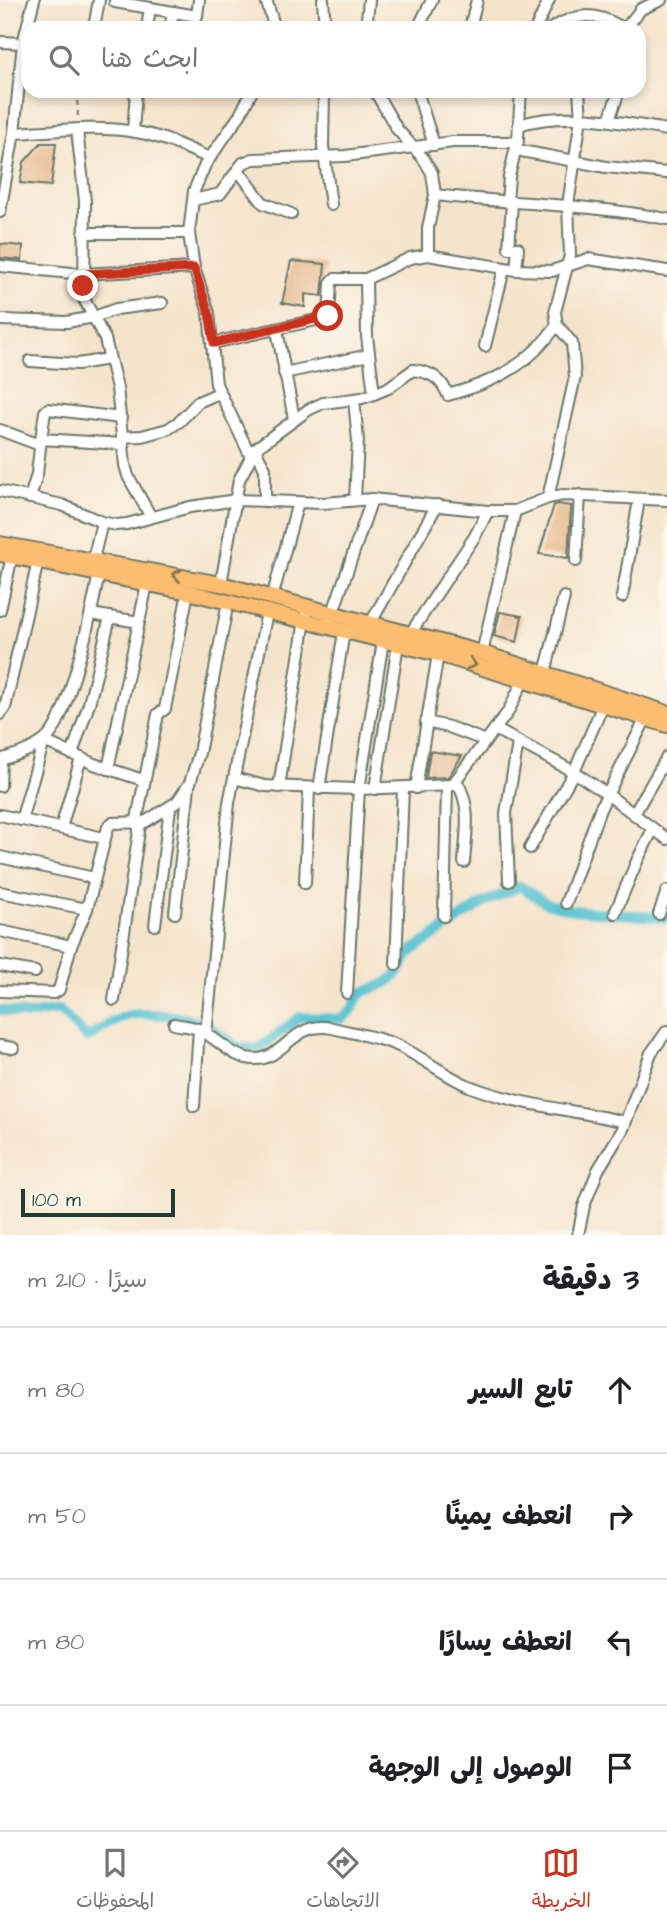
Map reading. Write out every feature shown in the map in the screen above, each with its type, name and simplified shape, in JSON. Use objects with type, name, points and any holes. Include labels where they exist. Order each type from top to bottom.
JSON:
[{"type":"main road","points":[[0,544],[48,559]]},
{"type":"main road","points":[[6,555],[220,584],[270,605],[330,620],[370,624],[410,634],[439,648],[524,679],[667,725]]},
{"type":"main road","points":[[96,567],[147,584],[228,602],[270,605]]},
{"type":"main road","points":[[330,620],[344,631],[398,644],[482,653],[667,713]]},
{"type":"street","points":[[29,21],[34,0]]},
{"type":"street","points":[[95,21],[99,0]]},
{"type":"street","points":[[115,0],[197,16],[198,0]]},
{"type":"street","points":[[266,0],[273,21]]},
{"type":"street","points":[[323,0],[325,21]]},
{"type":"street","points":[[367,21],[369,0]]},
{"type":"street","points":[[422,21],[434,0]]},
{"type":"street","points":[[472,21],[477,0]]},
{"type":"street","points":[[539,21],[548,0]]},
{"type":"street","points":[[631,21],[641,9],[661,0]]},
{"type":"street","points":[[148,21],[150,8]]},
{"type":"street","points":[[171,21],[173,13]]},
{"type":"street","points":[[581,21],[582,15]]},
{"type":"street","points":[[564,21],[582,15],[609,21]]},
{"type":"street","points":[[0,42],[21,43]]},
{"type":"street","points":[[0,212],[21,88]]},
{"type":"street","points":[[134,131],[136,98]]},
{"type":"street","points":[[248,98],[229,132],[209,158],[197,183],[192,200],[189,233],[194,268],[209,313],[216,384],[265,469],[265,501]]},
{"type":"street","points":[[324,98],[324,157],[331,205]]},
{"type":"street","points":[[379,98],[397,129],[415,148],[432,173],[435,195],[428,228],[428,255]]},
{"type":"street","points":[[419,98],[434,145]]},
{"type":"street","points":[[516,270],[518,248],[509,248],[509,177],[517,146],[521,98]]},
{"type":"street","points":[[548,498],[575,377],[572,342],[556,324],[555,312],[568,265],[568,205],[581,118],[580,98]]},
{"type":"street","points":[[609,120],[617,98]]},
{"type":"street","points":[[519,125],[544,118],[581,118],[667,130]]},
{"type":"street","points":[[77,130],[85,201],[82,274],[84,299],[105,339],[110,359],[128,476],[151,517]]},
{"type":"street","points":[[14,132],[134,131],[169,141],[209,158]]},
{"type":"street","points":[[192,200],[220,194],[243,163],[253,159],[324,157],[453,142],[517,146],[606,167],[667,173]]},
{"type":"street","points":[[238,170],[263,203],[290,214]]},
{"type":"street","points":[[435,195],[568,205],[667,219]]},
{"type":"street","points":[[84,233],[189,233]]},
{"type":"street","points":[[214,343],[328,316],[331,283],[334,279],[366,279],[411,258],[428,255],[516,270],[552,271],[588,259],[667,271]]},
{"type":"street","points":[[0,266],[82,274],[194,268]]},
{"type":"street","points":[[485,346],[504,269]]},
{"type":"street","points":[[366,279],[369,355],[374,394]]},
{"type":"street","points":[[0,320],[67,322],[116,309],[162,303]]},
{"type":"street","points":[[220,584],[239,481],[253,452],[294,419],[323,403],[374,394],[388,388],[412,370],[433,375],[444,385],[448,395],[482,386],[531,356],[544,343],[556,324]]},
{"type":"street","points":[[277,330],[294,419]]},
{"type":"street","points":[[285,373],[369,355]]},
{"type":"street","points":[[30,361],[78,363],[110,359]]},
{"type":"street","points":[[0,430],[41,442],[122,440],[168,429],[198,402],[219,393]]},
{"type":"street","points":[[354,399],[358,441],[355,499]]},
{"type":"street","points":[[30,498],[37,474],[45,412],[48,409],[121,418]]},
{"type":"street","points":[[0,491],[61,505],[102,522],[127,524],[190,507],[236,500],[298,502],[372,499],[488,511],[515,511],[548,498],[580,495],[667,500]]},
{"type":"street","points":[[576,561],[580,495]]},
{"type":"street","points":[[330,620],[372,499]]},
{"type":"street","points":[[622,597],[639,500]]},
{"type":"street","points":[[194,1106],[229,803],[270,605],[298,502]]},
{"type":"street","points":[[370,624],[437,505]]},
{"type":"street","points":[[410,634],[475,536],[488,511]]},
{"type":"street","points":[[482,653],[515,511]]},
{"type":"street","points":[[21,820],[44,741],[56,727],[91,614],[102,522]]},
{"type":"street","points":[[0,610],[6,555]]},
{"type":"street","points":[[0,714],[5,708],[48,559]]},
{"type":"street","points":[[108,769],[147,584]]},
{"type":"street","points":[[114,1000],[143,780],[158,714],[166,709],[188,592]]},
{"type":"street","points":[[545,673],[564,597]]},
{"type":"street","points":[[175,913],[190,783],[199,753],[228,602]]},
{"type":"street","points":[[91,614],[139,622]]},
{"type":"street","points":[[279,788],[306,614]]},
{"type":"street","points":[[61,828],[110,617]]},
{"type":"street","points":[[305,883],[314,789],[344,631]]},
{"type":"street","points":[[347,993],[359,789],[383,640]]},
{"type":"street","points":[[375,789],[398,644]]},
{"type":"street","points":[[416,788],[439,648]]},
{"type":"street","points":[[444,916],[452,784],[508,712],[524,679]]},
{"type":"street","points":[[530,848],[574,772],[603,705]]},
{"type":"street","points":[[566,903],[607,794],[646,718]]},
{"type":"street","points":[[426,722],[449,727],[486,741]]},
{"type":"street","points":[[495,729],[574,772],[667,839]]},
{"type":"street","points":[[0,786],[0,760],[44,741],[108,769],[143,780]]},
{"type":"street","points":[[509,881],[506,813],[518,743]]},
{"type":"street","points":[[634,814],[667,757]]},
{"type":"street","points":[[234,778],[254,785],[314,789],[416,788],[452,784],[463,791],[468,810],[464,862]]},
{"type":"street","points":[[0,991],[57,992],[71,946],[87,909],[108,827],[112,824],[138,824],[170,808],[190,783]]},
{"type":"street","points":[[396,964],[403,788]]},
{"type":"street","points":[[155,925],[170,808]]},
{"type":"street","points":[[0,815],[104,838]]},
{"type":"street","points":[[615,913],[636,861],[653,829]]},
{"type":"street","points":[[0,857],[94,878]]},
{"type":"street","points":[[659,914],[667,891]]},
{"type":"street","points":[[0,892],[87,909]]},
{"type":"street","points":[[0,931],[71,946]]},
{"type":"street","points":[[0,966],[35,972]]},
{"type":"street","points":[[174,1024],[203,1032],[234,1054],[255,1059],[274,1052],[304,1030],[319,1026],[332,1028],[397,1045],[447,1075],[493,1094],[625,1122]]},
{"type":"street","points":[[578,1235],[587,1194],[597,1170],[620,1136],[651,1052],[667,1031]]},
{"type":"street","points":[[0,1046],[13,1048]]},
{"type":"path","points":[[77,98],[77,130]]},
{"type":"building","points":[[41,143],[56,143],[51,186],[20,183],[24,162]]},
{"type":"building","points":[[0,244],[23,246],[22,260],[0,258]]},
{"type":"building","points":[[291,261],[325,264],[322,296],[305,294],[305,307],[282,303]]},
{"type":"building","points":[[554,505],[571,506],[568,558],[539,554]]},
{"type":"building","points":[[500,612],[522,616],[517,642],[494,636]]},
{"type":"building","points":[[430,751],[462,756],[448,777],[426,778]]},
{"type":"waterway","points":[[210,1027],[238,1047],[258,1049],[300,1017],[342,1019],[352,1010],[360,993],[393,978],[413,950],[485,902],[520,886],[546,903],[573,910],[667,918]]},
{"type":"waterway","points":[[0,1010],[28,1015],[59,1010],[87,1038],[126,1016],[165,1015],[204,1023]]},
{"type":"route","points":[[83,286],[82,274],[194,268],[209,313],[214,343],[328,316]]}]
